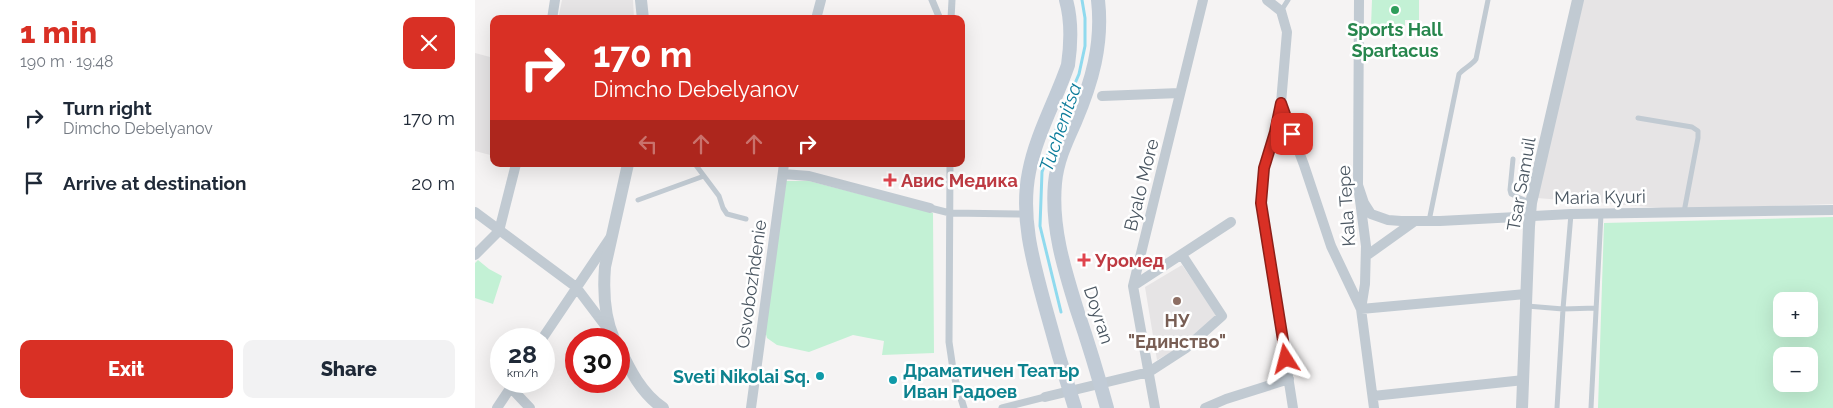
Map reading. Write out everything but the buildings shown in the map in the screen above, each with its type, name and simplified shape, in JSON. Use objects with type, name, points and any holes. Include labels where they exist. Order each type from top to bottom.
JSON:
[{"type":"main road","points":[[1066,0],[1071,22],[1071,50],[1068,65],[1032,159],[1027,186],[1025,214],[1039,284],[1075,408]]},
{"type":"main road","name":"Doyran","points":[[1098,0],[1099,35],[1095,64],[1061,154],[1055,184],[1055,208],[1057,239],[1066,275],[1107,408]]},
{"type":"street","points":[[553,15],[555,0]]},
{"type":"street","points":[[641,0],[643,15]]},
{"type":"street","points":[[817,15],[821,0]]},
{"type":"street","points":[[932,0],[938,15]]},
{"type":"street","points":[[951,15],[952,0]]},
{"type":"street","name":"Byalo More","points":[[1155,408],[1133,286],[1203,0]]},
{"type":"street","points":[[1267,0],[1281,11],[1287,32],[1281,103],[1275,132],[1264,168],[1261,203],[1293,408]]},
{"type":"street","name":"Kala Tepe","points":[[1359,0],[1358,185],[1366,246],[1365,284],[1361,309],[1374,408]]},
{"type":"street","name":"Tsar Samuil","points":[[1522,408],[1531,209],[1578,0]]},
{"type":"street","points":[[1102,96],[1180,94]]},
{"type":"street","points":[[1281,103],[1331,246],[1361,309],[1526,300]]},
{"type":"street","points":[[475,255],[499,231],[515,167]]},
{"type":"street","points":[[611,328],[605,311],[604,283],[608,251],[627,167]]},
{"type":"street","points":[[950,167],[949,342],[954,376],[964,408]]},
{"type":"street","points":[[784,169],[950,213],[1025,214]]},
{"type":"street","name":"Osvobozhdenie","points":[[751,408],[784,169]]},
{"type":"street","name":"Maria Kyuri","points":[[1358,185],[1363,202],[1371,214],[1388,220],[1429,221],[1531,209],[1571,214],[1833,210]]},
{"type":"street","points":[[475,212],[575,287],[605,328]]},
{"type":"street","points":[[1365,256],[1415,221]]},
{"type":"street","points":[[1133,286],[1231,222]]},
{"type":"street","points":[[549,328],[575,287],[613,234]]},
{"type":"street","points":[[1002,408],[1149,372],[1186,348],[1222,316],[1182,255]]},
{"type":"street","points":[[630,369],[641,388],[663,408]]},
{"type":"street","points":[[1205,408],[1226,398],[1289,379]]},
{"type":"street","points":[[1373,396],[1523,380]]},
{"type":"street","points":[[497,408],[507,393]]},
{"type":"street","points":[[519,393],[530,408]]},
{"type":"lane","points":[[1281,11],[1288,0]]},
{"type":"lane","points":[[1429,221],[1459,74],[1465,67],[1473,64],[1476,59],[1488,0]]},
{"type":"lane","points":[[1638,118],[1692,127],[1698,131],[1684,212]]},
{"type":"lane","points":[[1513,159],[1511,194],[1531,209]]},
{"type":"lane","points":[[697,167],[719,196],[727,214],[746,220]]},
{"type":"lane","points":[[638,200],[704,176]]},
{"type":"lane","points":[[1591,408],[1601,213]]},
{"type":"lane","points":[[1557,408],[1571,214]]},
{"type":"lane","points":[[1526,300],[1563,310],[1596,308]]},
{"type":"shaded area","points":[[562,0],[633,0],[634,15],[559,15]]},
{"type":"shaded area","points":[[1581,0],[1833,0],[1833,204],[1675,209],[1537,198]]},
{"type":"shaded area","points":[[475,53],[490,57],[490,155],[475,151]]},
{"type":"shaded area","name":"НУ \"Единство\"","points":[[1182,265],[1217,315],[1189,342],[1157,360],[1145,287]]},
{"type":"green space","name":"Sports Hall Spartacus","points":[[1372,0],[1419,0],[1419,20],[1405,20],[1405,27],[1371,26]]},
{"type":"green space","points":[[779,181],[809,181],[933,213],[934,353],[882,355],[884,341],[853,335],[809,352],[777,345],[767,338],[764,327]]},
{"type":"green space","points":[[1833,217],[1833,408],[1598,408],[1604,223]]},
{"type":"green space","points":[[478,260],[502,276],[493,304],[475,298],[475,263]]},
{"type":"waterway","name":"Tuchenitsa","points":[[1061,312],[1040,226],[1042,172],[1059,121],[1079,74],[1085,46],[1085,18],[1082,0]]},
{"type":"place","name":"Sports Hall Spartacus","points":[[1395,10]]},
{"type":"place","name":"Авис Медика","points":[[890,180]]},
{"type":"place","name":"Уромед","points":[[1084,260]]},
{"type":"place","name":"НУ \"Единство\"","points":[[1177,301]]},
{"type":"place","name":"Sveti Nikolai Sq.","points":[[820,376]]},
{"type":"place","name":"Драматичен Театър Иван Радоев","points":[[893,380]]},
{"type":"route","points":[[1286,359],[1261,203],[1264,168],[1275,132],[1281,103],[1292,134]]}]
